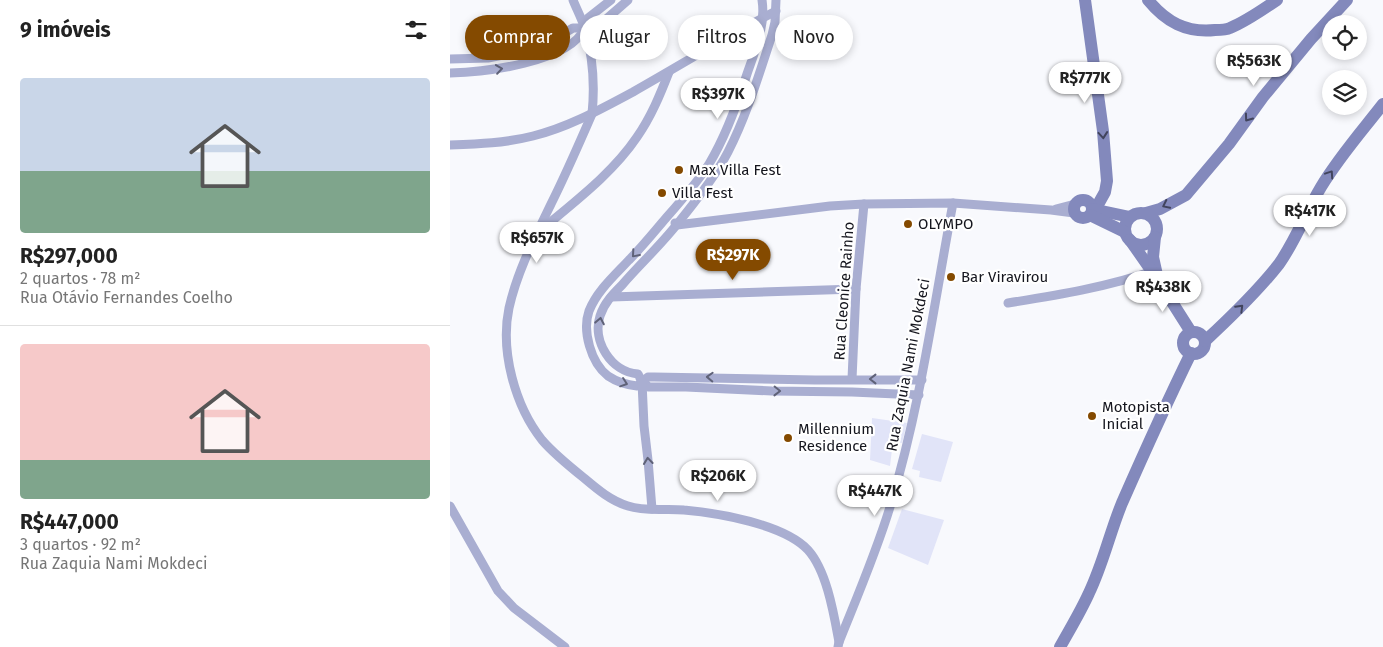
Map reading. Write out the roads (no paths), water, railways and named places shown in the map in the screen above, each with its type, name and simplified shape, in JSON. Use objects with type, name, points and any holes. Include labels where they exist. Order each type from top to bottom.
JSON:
[{"type":"main road","points":[[1074,208],[1079,217],[1088,216],[1104,192],[1106,181],[1102,132],[1085,0]]},
{"type":"main road","points":[[1148,0],[1159,12],[1179,26],[1204,31],[1228,29],[1247,20],[1277,0]]},
{"type":"main road","points":[[1092,211],[1130,216],[1160,209],[1186,196],[1229,144],[1263,97],[1311,39],[1347,0]]},
{"type":"main road","points":[[1060,647],[1090,592],[1110,533],[1123,502],[1189,357],[1201,351],[1205,342],[1244,304],[1280,262],[1322,186],[1351,144],[1383,104]]},
{"type":"main road","points":[[1092,211],[1134,243],[1143,245],[1155,237]]},
{"type":"main road","points":[[1146,213],[1156,223],[1157,228],[1153,257],[1155,273]]},
{"type":"main road","points":[[1130,216],[1126,223],[1127,236],[1155,273],[1191,332]]},
{"type":"main road","points":[[1189,357],[1183,342],[1185,336],[1191,332],[1199,333],[1205,342]]},
{"type":"street","points":[[573,0],[580,16]]},
{"type":"street","points":[[592,15],[611,0]]},
{"type":"street","points":[[611,15],[628,0]]},
{"type":"street","points":[[762,0],[762,15]]},
{"type":"street","points":[[776,0],[772,34],[738,131],[727,153],[702,192],[677,225],[605,304],[598,324],[598,335],[602,348],[620,369],[631,374],[638,374],[642,382],[648,387],[919,395]]},
{"type":"street","points":[[765,16],[776,11]]},
{"type":"street","points":[[450,59],[488,58],[518,52],[538,46],[573,28],[580,28]]},
{"type":"street","points":[[450,73],[512,67],[561,50],[580,38]]},
{"type":"street","points":[[464,59],[465,73]]},
{"type":"street","points":[[591,60],[594,93],[592,114],[537,233],[518,278],[510,307],[506,328],[508,354],[518,395],[529,420],[542,440],[564,463],[610,498],[629,506],[710,513],[740,519],[773,529],[794,538],[808,550],[816,562],[832,604],[838,644]]},
{"type":"street","points":[[450,144],[503,142],[531,137],[554,130],[592,114],[689,60]]},
{"type":"street","points":[[752,60],[728,126],[708,166],[667,217],[602,289],[589,312],[587,336],[591,352],[604,372],[630,386],[637,386],[648,377],[922,380]]},
{"type":"street","points":[[537,233],[620,159],[650,116],[669,72]]},
{"type":"street","points":[[742,88],[753,91]]},
{"type":"street","points":[[718,148],[727,153]]},
{"type":"street","points":[[667,217],[677,225],[830,206],[864,204],[953,203],[1051,210],[1074,208]]},
{"type":"street","name":"Rua Zaquia Nami Mokdeci","points":[[838,644],[877,550],[905,455],[922,380],[953,203]]},
{"type":"street","name":"Rua Cleonice Rainho","points":[[852,379],[856,289],[864,204]]},
{"type":"street","points":[[1008,303],[1112,284],[1155,273]]},
{"type":"street","points":[[611,297],[856,289]]},
{"type":"street","points":[[642,382],[652,509]]},
{"type":"street","points":[[450,506],[498,591],[514,608],[565,647]]},
{"type":"place","name":"Max Villa Fest","points":[[679,170]]},
{"type":"place","name":"Villa Fest","points":[[662,193]]},
{"type":"place","name":"OLYMPO","points":[[908,224]]},
{"type":"place","name":"Bar Viravirou","points":[[951,277]]},
{"type":"place","name":"Motopista Inicial","points":[[1092,416]]},
{"type":"place","name":"Millennium Residence","points":[[788,438]]}]
